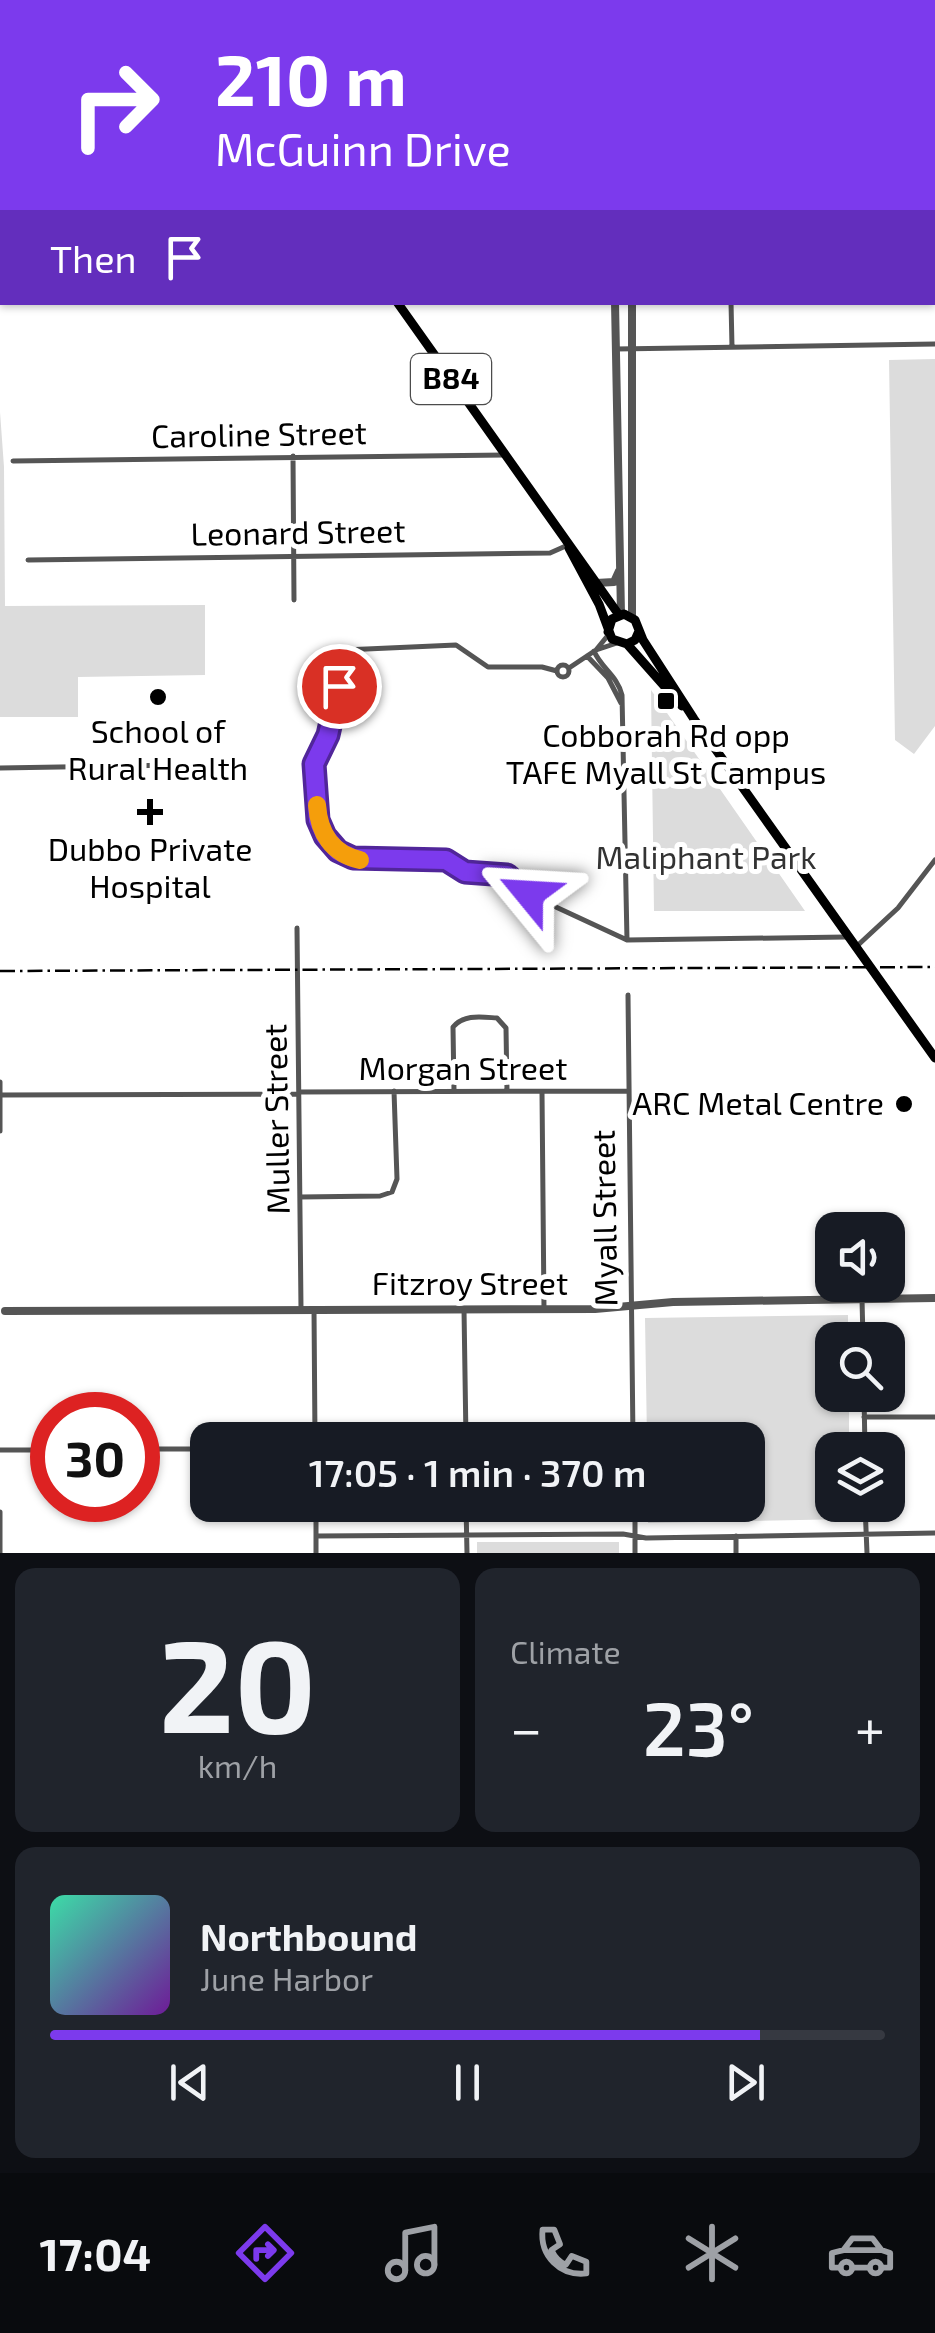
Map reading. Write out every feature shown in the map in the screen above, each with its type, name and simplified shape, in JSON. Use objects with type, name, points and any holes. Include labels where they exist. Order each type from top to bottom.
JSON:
[{"type":"main road","name":"B84","points":[[398,305],[594,582],[638,632],[694,719],[935,1058]]},
{"type":"main road","name":"B84","points":[[568,545],[599,604],[609,633],[694,719]]},
{"type":"main road","points":[[609,633],[609,623],[624,615]]},
{"type":"main road","points":[[622,644],[635,640],[638,632]]},
{"type":"street","points":[[615,305],[624,615]]},
{"type":"street","points":[[624,615],[632,305]]},
{"type":"street","points":[[731,305],[732,347]]},
{"type":"street","points":[[616,349],[935,344]]},
{"type":"street","name":"Caroline Street","points":[[13,462],[505,454]]},
{"type":"street","points":[[292,456],[294,600]]},
{"type":"street","name":"Leonard Street","points":[[28,560],[550,553],[568,545]]},
{"type":"street","points":[[594,582],[614,582],[621,566]]},
{"type":"street","points":[[609,633],[563,678],[557,670],[542,667],[488,667],[456,644],[344,650],[328,735],[314,764],[318,820],[330,844],[353,858],[446,860],[465,872],[507,875],[530,896],[627,940],[846,937]]},
{"type":"street","points":[[592,652],[622,644]]},
{"type":"street","points":[[592,652],[622,706],[627,940]]},
{"type":"street","points":[[0,768],[238,764]]},
{"type":"street","points":[[854,948],[886,922],[935,860]]},
{"type":"street","name":"Muller Street","points":[[298,928],[302,1309]]},
{"type":"street","name":"Myall Street","points":[[628,994],[634,1422]]},
{"type":"street","points":[[454,1092],[452,1027],[463,1019],[486,1018],[502,1022],[506,1028],[506,1091]]},
{"type":"street","points":[[0,1082],[0,1131]]},
{"type":"street","name":"Morgan Street","points":[[0,1095],[628,1090]]},
{"type":"street","points":[[542,1091],[544,1309]]},
{"type":"street","points":[[300,1197],[380,1196],[392,1192],[397,1179],[394,1092]]},
{"type":"street","name":"Fitzroy Street","points":[[905,1299],[935,1298]]},
{"type":"street","name":"Fitzroy Street","points":[[2,1310],[544,1309],[815,1301]]},
{"type":"street","points":[[314,1309],[315,1422]]},
{"type":"street","points":[[464,1309],[466,1422]]},
{"type":"street","points":[[864,1412],[864,1432]]},
{"type":"street","points":[[864,1417],[935,1417]]},
{"type":"street","points":[[160,1450],[190,1449]]},
{"type":"street","points":[[0,1450],[30,1450]]},
{"type":"street","points":[[0,1512],[0,1553]]},
{"type":"street","points":[[316,1522],[316,1553]]},
{"type":"street","points":[[467,1522],[467,1553]]},
{"type":"street","points":[[635,1522],[636,1553]]},
{"type":"street","points":[[866,1522],[867,1553]]},
{"type":"street","points":[[316,1536],[935,1533]]},
{"type":"street","points":[[736,1536],[736,1553]]},
{"type":"green space","points":[[935,359],[935,726],[914,754],[895,740],[889,360]]},
{"type":"green space","points":[[0,412],[5,606],[205,605],[205,675],[78,677],[78,717],[0,717]]},
{"type":"green space","name":"Maliphant Park","points":[[651,690],[805,911],[654,911]]},
{"type":"green space","points":[[848,1315],[848,1322],[815,1322],[815,1412],[849,1412],[849,1432],[815,1432],[815,1520],[765,1521],[765,1422],[647,1422],[645,1318]]},
{"type":"green space","points":[[477,1542],[619,1542],[619,1553],[477,1553]]},
{"type":"railway","points":[[0,971],[935,967]]},
{"type":"slow traffic","points":[[317,805],[320,829],[330,844],[346,856],[360,860]]},
{"type":"place","name":"School of Rural Health","points":[[158,697]]},
{"type":"place","name":"Cobborah Rd opp TAFE Myall St Campus","points":[[666,701]]},
{"type":"place","name":"Dubbo Private Hospital","points":[[150,812]]},
{"type":"place","name":"ARC Metal Centre","points":[[904,1104]]},
{"type":"route","points":[[339,686],[328,735],[314,761],[318,820],[330,844],[360,860],[446,860],[465,872],[507,875],[529,894]]}]
